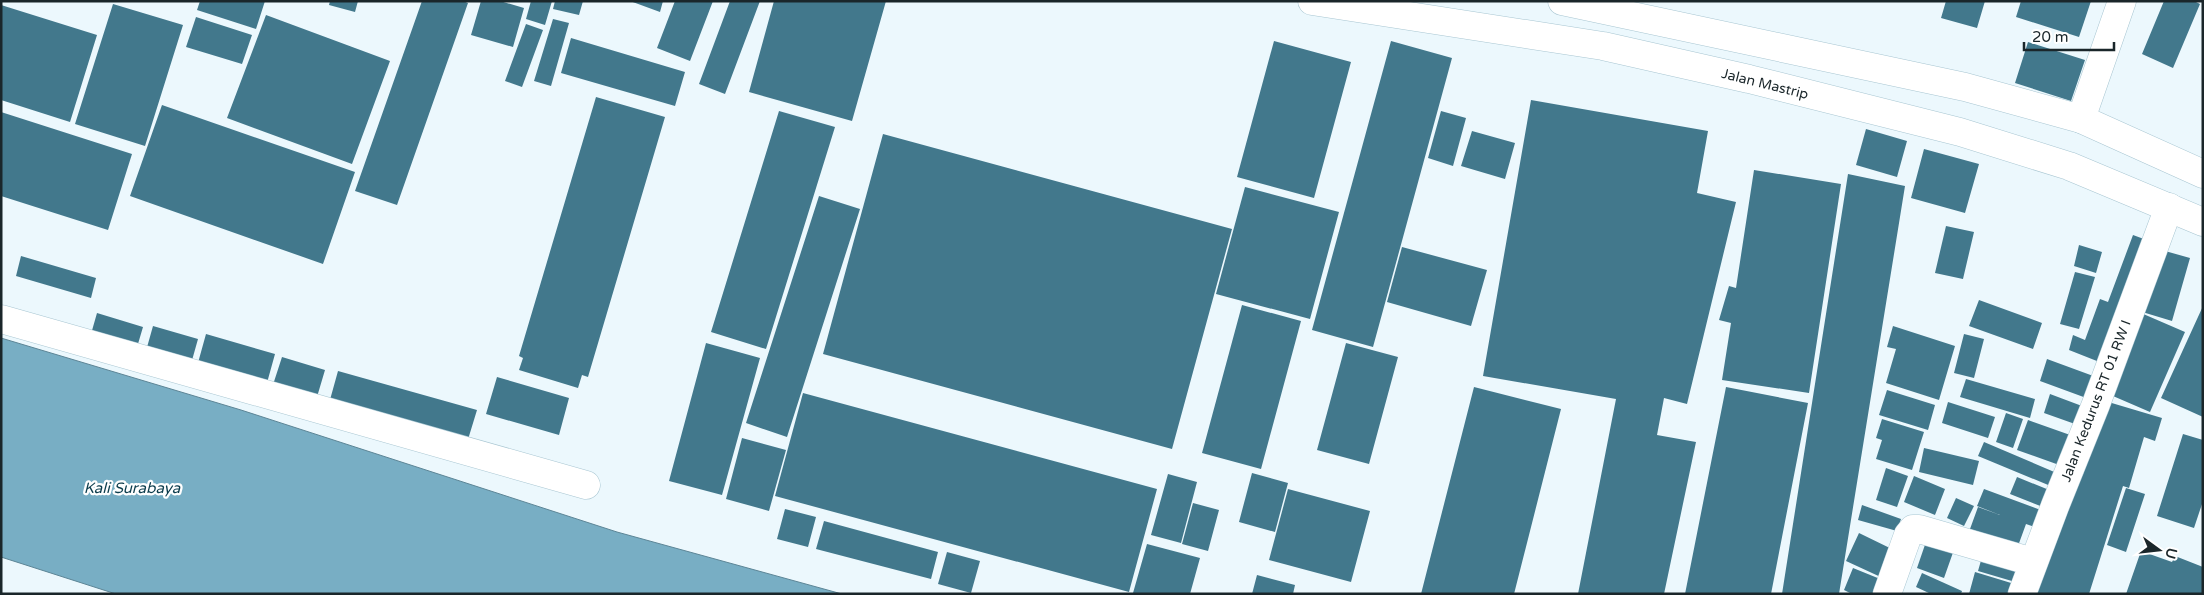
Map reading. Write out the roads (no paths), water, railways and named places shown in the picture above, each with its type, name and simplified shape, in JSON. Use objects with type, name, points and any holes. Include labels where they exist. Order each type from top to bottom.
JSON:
[{"type":"main road","name":"Jalan Mastrip","points":[[1312,1],[1603,46],[1960,132],[2069,166],[2203,222]]},
{"type":"main road","points":[[1562,1],[1965,87],[2080,119],[2203,174]]},
{"type":"main road","points":[[2080,119],[2122,1]]},
{"type":"main road","name":"Jalan Kedurus RT 01 RW I","points":[[2022,594],[2096,404],[2169,207]]},
{"type":"main road","points":[[1,319],[586,485]]},
{"type":"main road","points":[[1887,594],[1908,535],[1913,530],[1919,528],[2034,562]]},
{"type":"water","name":"Kali Surabaya","points":[[1,338],[241,410],[617,532],[842,594],[116,594],[1,557]]}]
